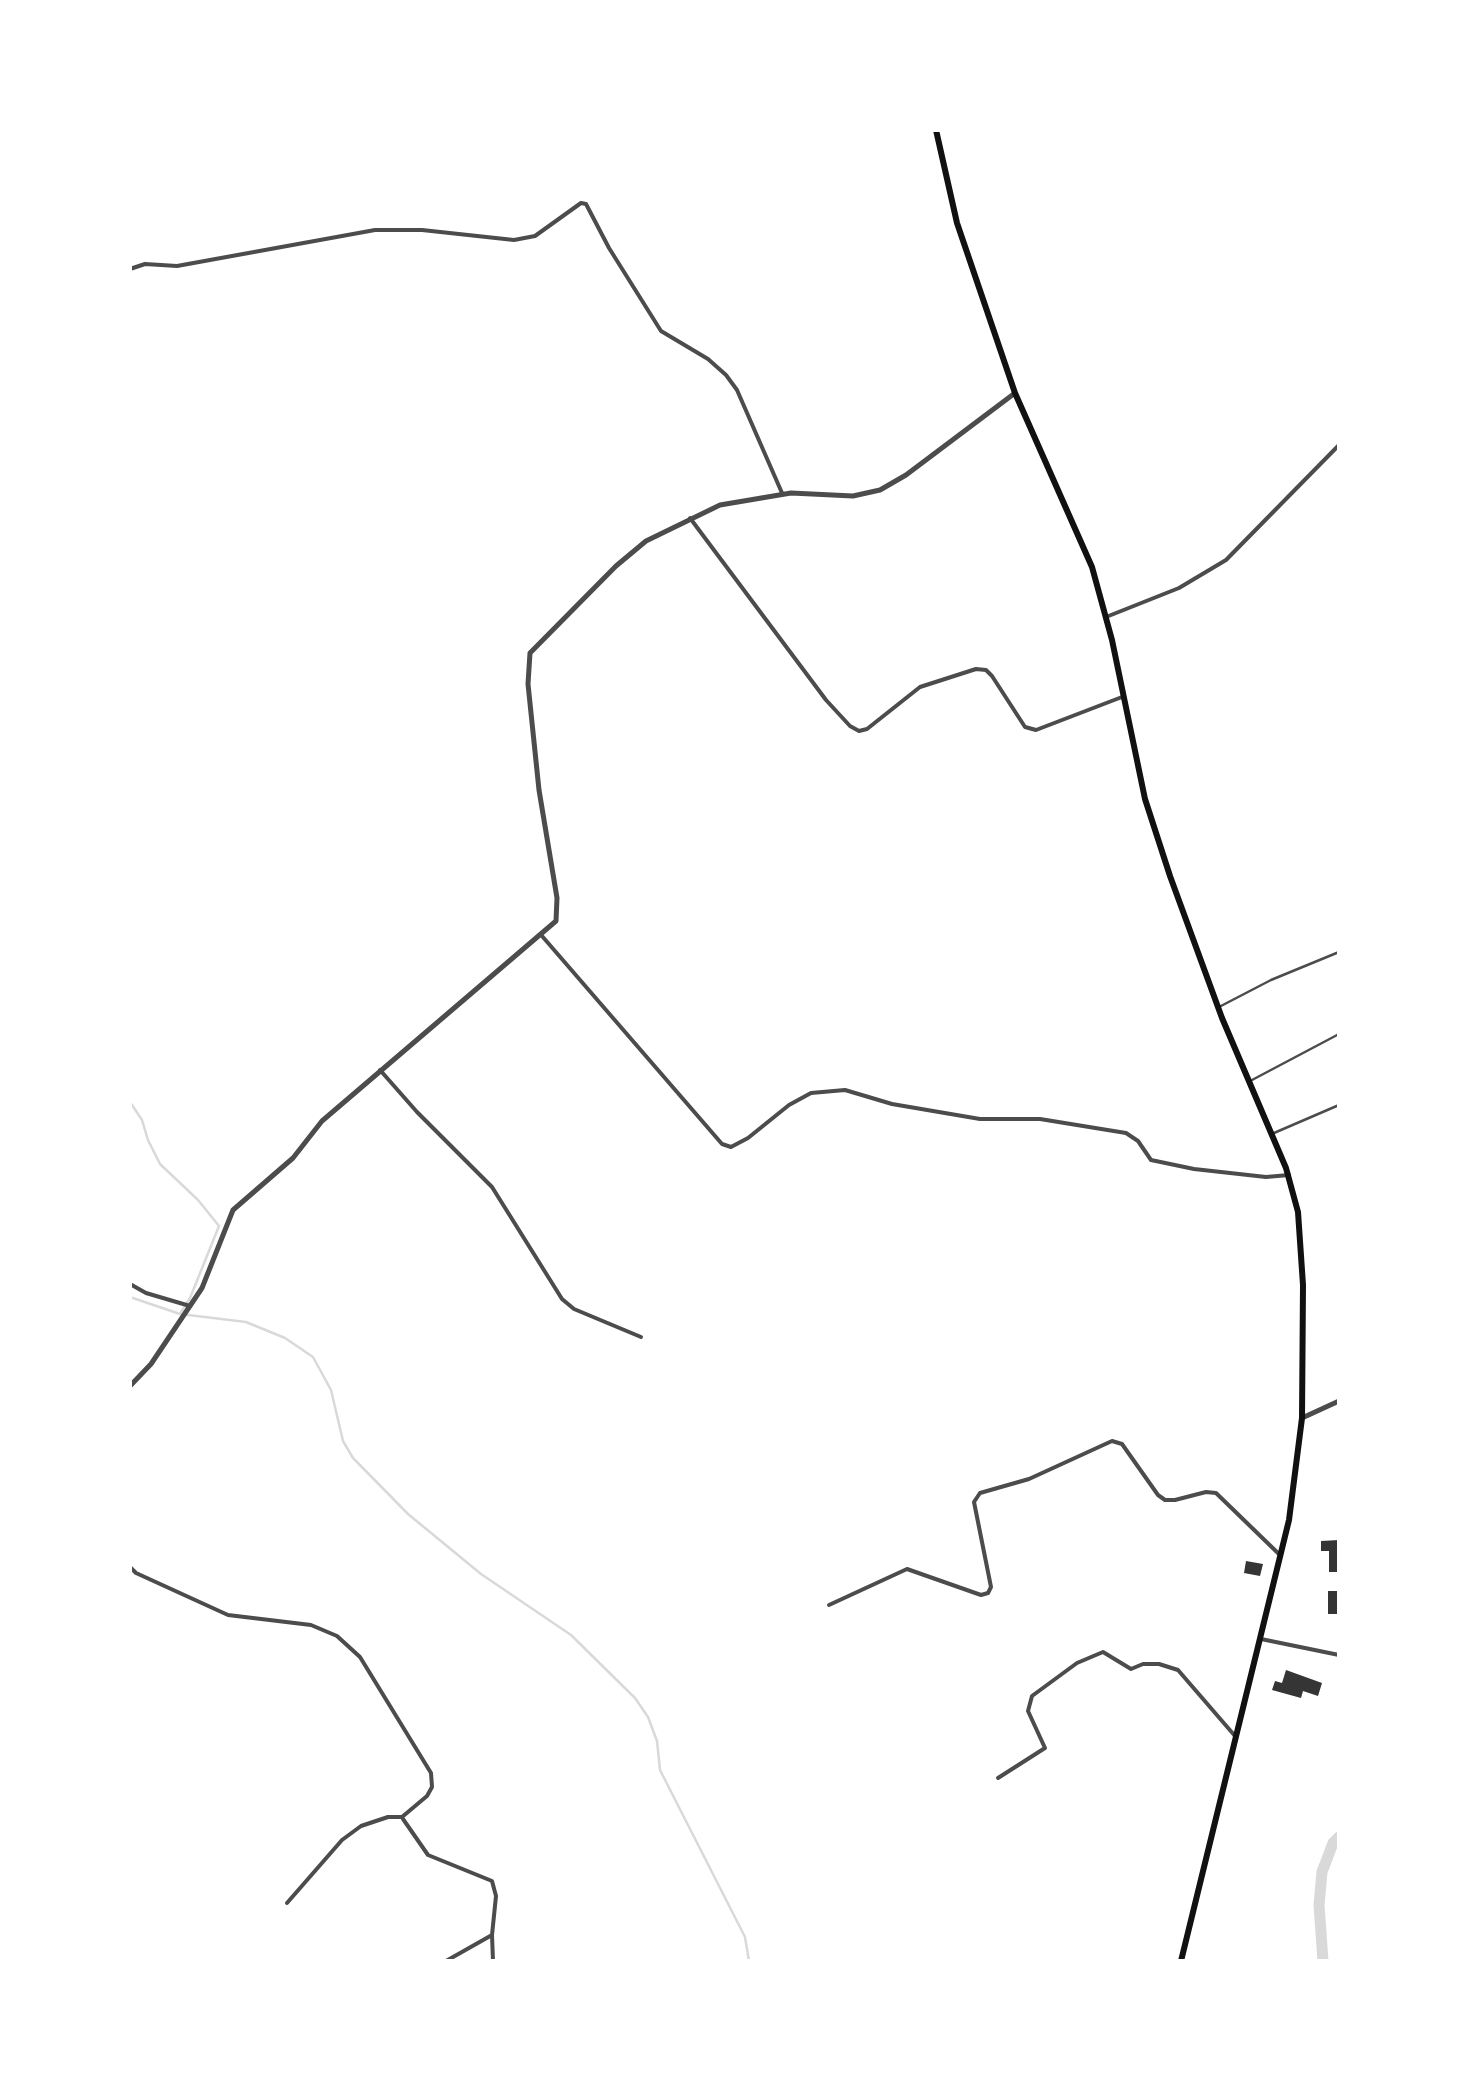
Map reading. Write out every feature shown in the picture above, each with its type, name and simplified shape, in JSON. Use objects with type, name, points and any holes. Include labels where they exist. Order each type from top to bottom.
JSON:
[{"type":"main road","points":[[936,130],[957,222],[1015,393],[1092,567],[1145,799],[1218,1008],[1289,1176],[1298,1212],[1303,1285],[1302,1418],[1281,1556],[1182,1961]]},
{"type":"street","points":[[130,269],[145,264],[177,266],[375,230],[422,230],[514,240],[536,236],[581,203],[586,204],[661,331],[708,359],[737,390],[782,494]]},
{"type":"street","points":[[1339,309],[1339,336]]},
{"type":"street","points":[[130,1386],[151,1364],[202,1288],[233,1210],[293,1158],[322,1121],[556,921],[557,898],[539,790],[528,684],[530,653],[646,541],[720,506],[782,494],[853,496],[880,490],[1015,393]]},
{"type":"street","points":[[1106,618],[1179,588],[1226,560],[1339,445]]},
{"type":"street","points":[[690,518],[826,700],[859,731],[867,729],[920,687],[976,669],[986,670],[992,676],[1025,728],[1036,730],[1124,696]]},
{"type":"street","points":[[542,936],[722,1144],[732,1147],[748,1138],[790,1104],[811,1093],[845,1090],[892,1104],[980,1119],[1040,1119],[1126,1133],[1138,1141],[1151,1160],[1194,1169],[1289,1176]]},
{"type":"street","points":[[380,1070],[492,1187],[562,1298],[574,1309],[641,1337]]},
{"type":"street","points":[[130,1284],[190,1306]]},
{"type":"street","points":[[1302,1418],[1339,1401]]},
{"type":"street","points":[[829,1605],[908,1569],[981,1595],[988,1593],[991,1588],[974,1502],[980,1492],[1030,1478],[1112,1441],[1122,1444],[1166,1500],[1216,1492],[1281,1556]]},
{"type":"street","points":[[130,1566],[133,1574],[228,1615],[311,1625],[337,1636],[360,1657],[431,1772],[432,1787],[427,1796],[402,1817],[360,1826],[342,1840],[287,1903]]},
{"type":"street","points":[[1261,1639],[1339,1655]]},
{"type":"street","points":[[998,1778],[1045,1748],[1028,1711],[1032,1696],[1077,1663],[1103,1652],[1131,1669],[1159,1664],[1178,1670],[1234,1736]]},
{"type":"street","points":[[402,1817],[428,1854],[492,1881],[496,1896],[493,1961]]},
{"type":"street","points":[[446,1961],[492,1935]]},
{"type":"lane","points":[[1218,1008],[1339,952]]},
{"type":"lane","points":[[1250,1081],[1339,1034]]},
{"type":"lane","points":[[1272,1134],[1339,1105]]},
{"type":"building","points":[[1339,1540],[1339,1572],[1329,1572],[1329,1551],[1321,1551],[1321,1541]]},
{"type":"building","points":[[1246,1561],[1263,1564],[1260,1576],[1244,1573]]},
{"type":"building","points":[[1328,1591],[1339,1591],[1337,1614],[1328,1614]]},
{"type":"building","points":[[1286,1670],[1322,1683],[1318,1696],[1303,1691],[1301,1698],[1272,1690],[1275,1681],[1282,1683]]},
{"type":"waterway","points":[[130,1102],[160,1164],[219,1226],[180,1314]]},
{"type":"waterway","points":[[130,1297],[180,1314],[246,1322],[285,1338],[313,1357],[331,1390],[343,1441],[353,1458],[408,1514],[481,1574],[571,1635],[635,1698],[657,1741],[660,1770],[745,1937],[749,1961]]},
{"type":"waterway","points":[[1323,1961],[1319,1905],[1322,1872],[1339,1837]]}]
